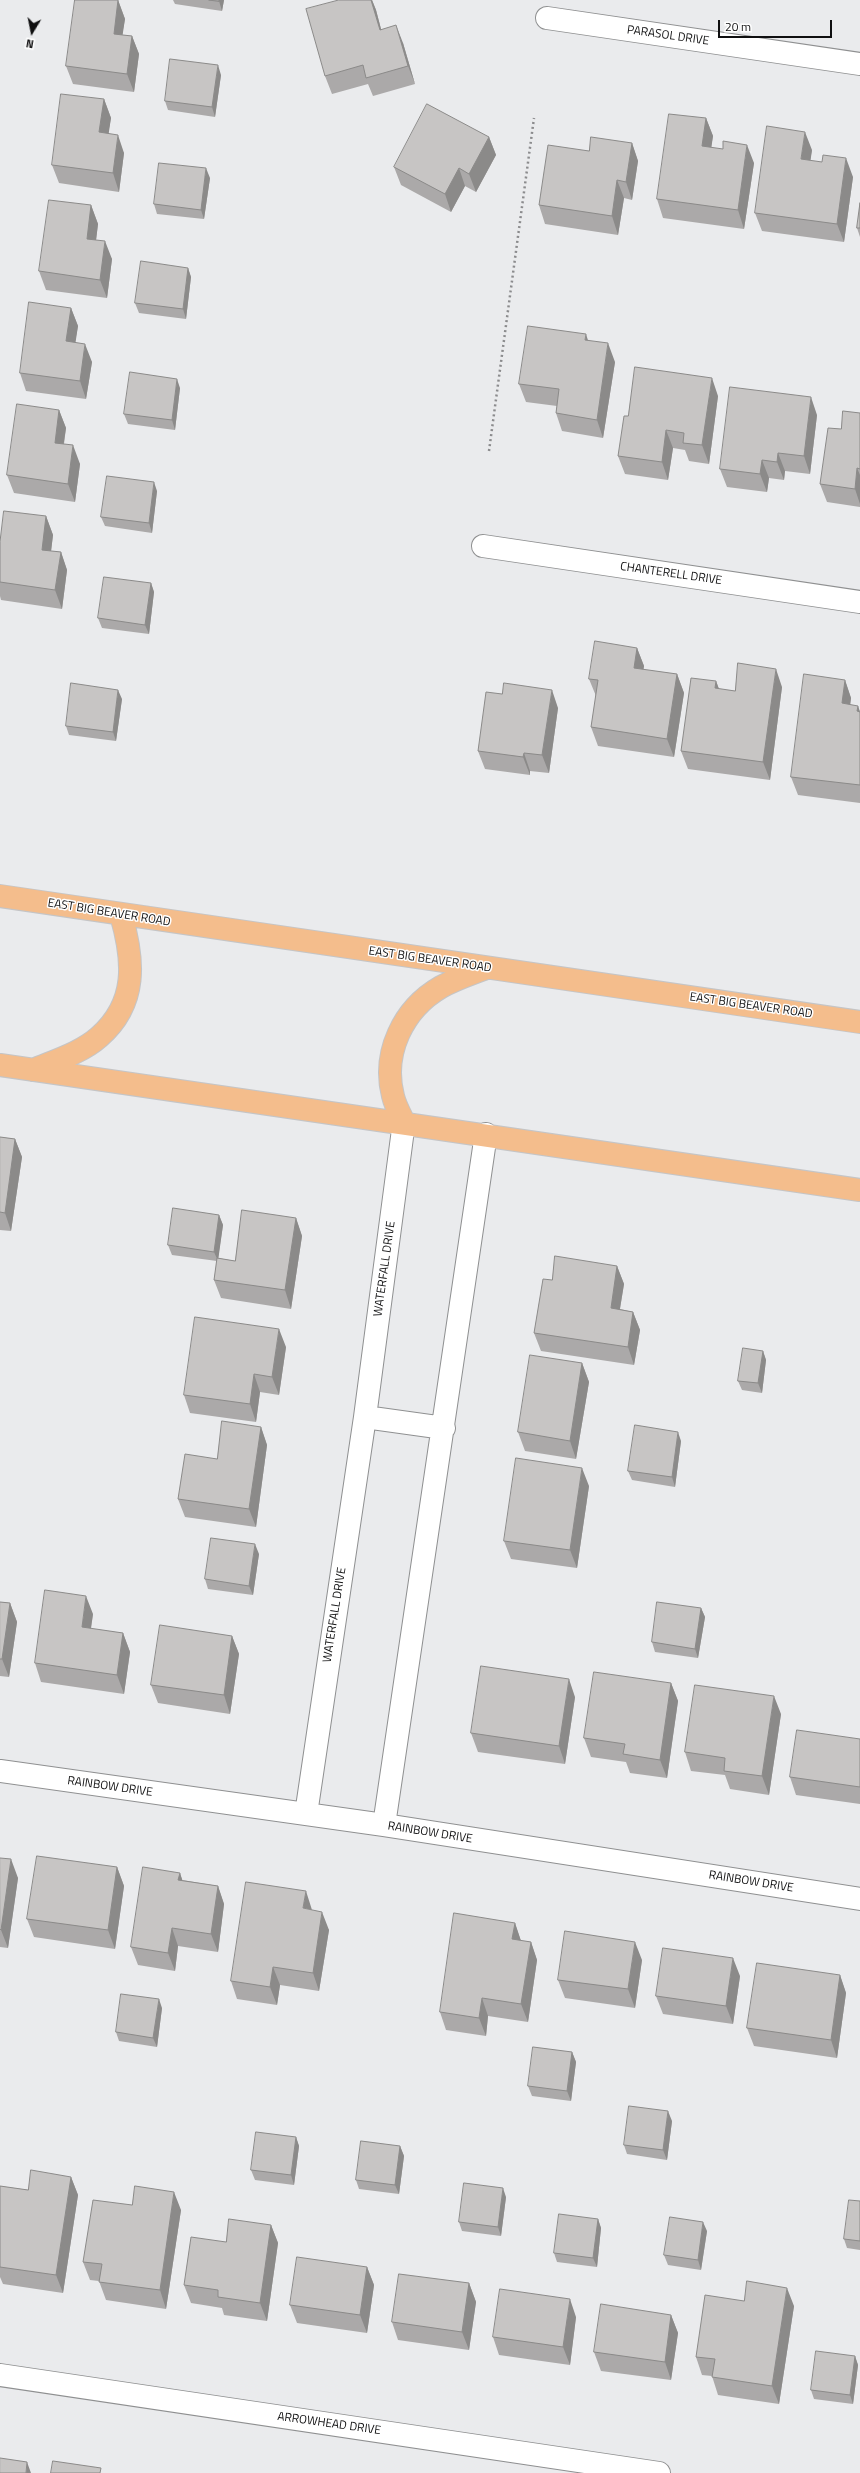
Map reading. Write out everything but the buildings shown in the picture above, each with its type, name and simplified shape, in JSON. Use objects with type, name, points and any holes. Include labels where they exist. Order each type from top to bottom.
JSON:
[{"type":"main road","name":"EAST BIG BEAVER ROAD","points":[[0,896],[121,916],[860,1022]]},
{"type":"main road","points":[[33,1070],[76,1051],[99,1037],[114,1020],[126,998],[131,972],[130,945],[121,916]]},
{"type":"main road","points":[[404,1122],[393,1096],[390,1067],[394,1044],[405,1020],[420,1002],[441,987],[486,968]]},
{"type":"main road","points":[[0,1065],[404,1122],[860,1190]]},
{"type":"street","name":"PARASOL DRIVE","points":[[547,18],[860,64]]},
{"type":"street","name":"CHANTERELL DRIVE","points":[[483,546],[860,602]]},
{"type":"street","name":"WATERFALL DRIVE","points":[[306,1814],[365,1417],[404,1122]]},
{"type":"street","points":[[384,1825],[444,1428],[486,1134]]},
{"type":"street","points":[[365,1417],[444,1428]]},
{"type":"street","name":"RAINBOW DRIVE","points":[[0,1771],[384,1825],[860,1899]]},
{"type":"street","name":"ARROWHEAD DRIVE","points":[[0,2375],[659,2473]]},
{"type":"path","points":[[489,451],[534,118]]}]
